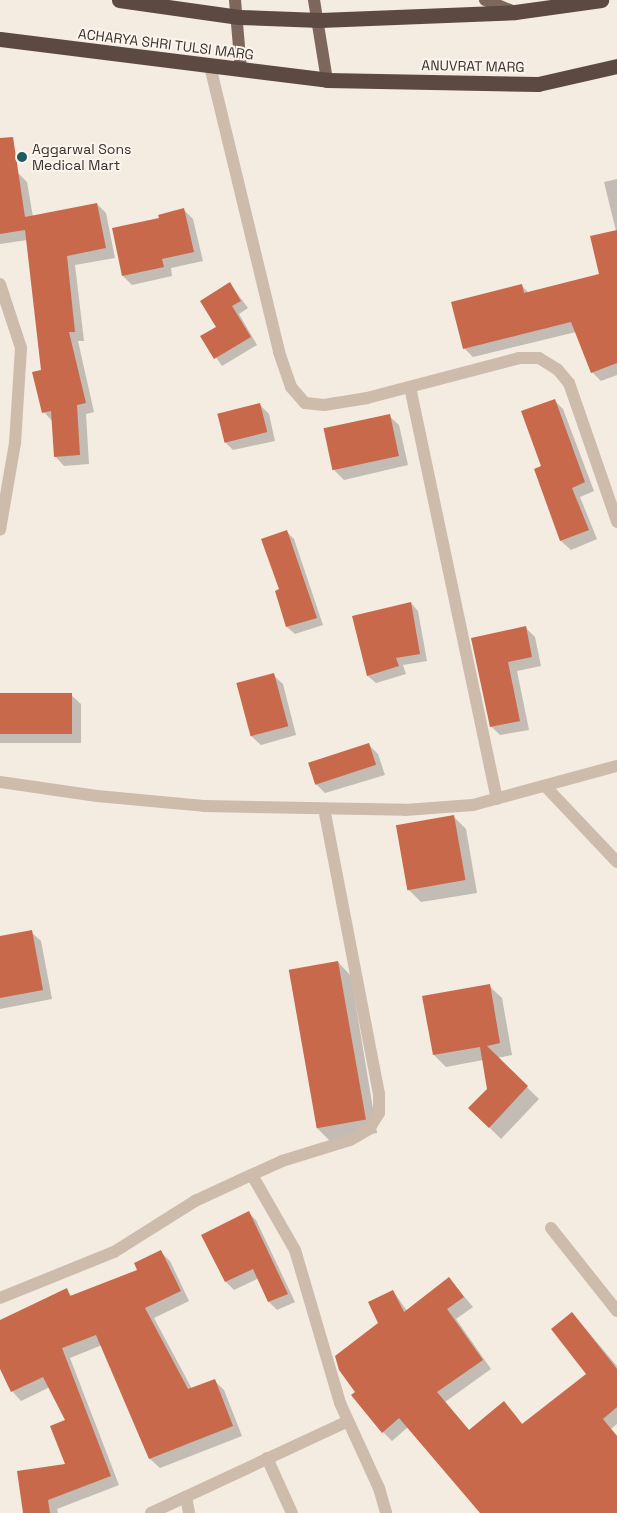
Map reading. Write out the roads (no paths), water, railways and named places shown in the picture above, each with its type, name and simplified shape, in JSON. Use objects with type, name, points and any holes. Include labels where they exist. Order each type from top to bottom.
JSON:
[{"type":"highway","points":[[119,0],[239,17],[320,20],[515,12],[600,0]]},
{"type":"highway","name":"ACHARYA SHRI TULSI MARG","points":[[0,39],[327,80]]},
{"type":"highway","name":"ANUVRAT MARG","points":[[327,80],[538,84],[617,66]]},
{"type":"main road","points":[[235,0],[239,17],[241,70]]},
{"type":"main road","points":[[314,0],[320,20],[327,80]]},
{"type":"main road","points":[[484,0],[515,12]]},
{"type":"street","points":[[210,66],[279,352],[291,386],[305,403],[324,405],[410,387],[519,358],[539,358],[558,370],[568,383],[617,522]]},
{"type":"street","points":[[0,284],[21,348],[15,443],[0,530]]},
{"type":"street","points":[[410,387],[497,799]]},
{"type":"street","points":[[0,782],[97,796],[204,806],[405,810],[473,805],[547,788],[617,766]]},
{"type":"street","points":[[547,788],[617,862]]},
{"type":"street","points":[[0,1298],[114,1252],[195,1201],[252,1175],[350,1140],[369,1128],[379,1113],[379,1094],[324,809]]},
{"type":"street","points":[[252,1175],[295,1250],[346,1422],[379,1488],[386,1513]]},
{"type":"street","points":[[551,1228],[617,1311]]},
{"type":"street","points":[[151,1513],[346,1422]]},
{"type":"street","points":[[267,1458],[292,1513]]},
{"type":"street","points":[[186,1497],[190,1513]]},
{"type":"place","name":"Aggarwal Sons Medical Mart","points":[[22,157]]}]
